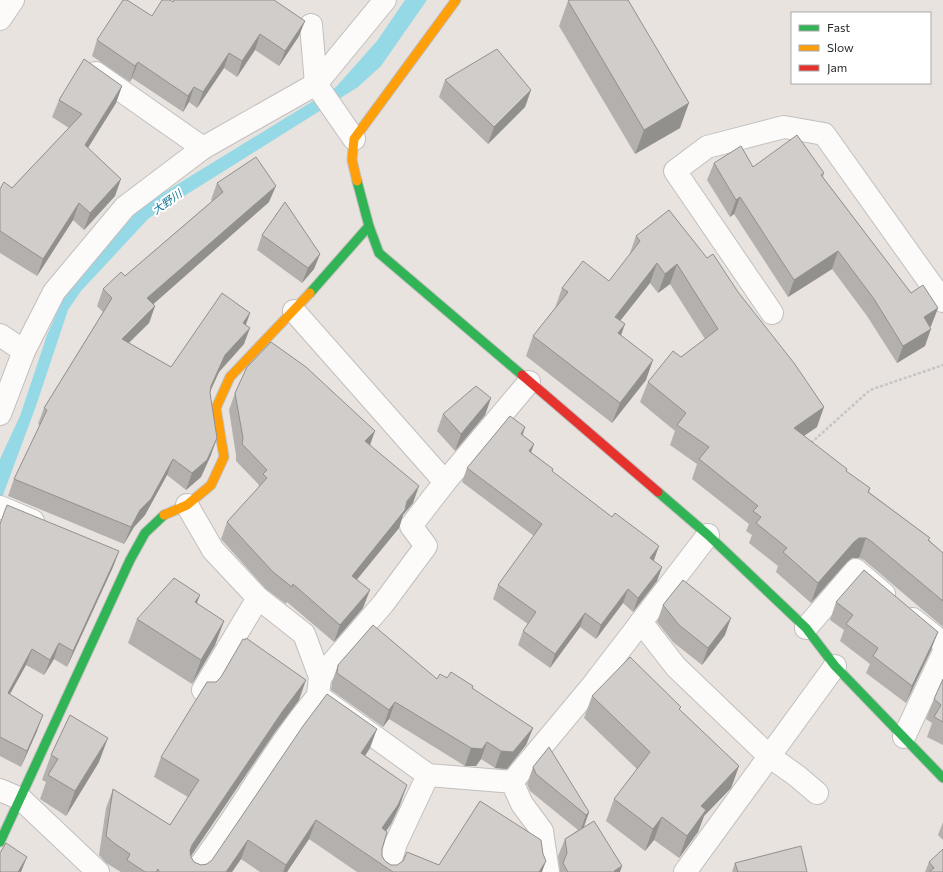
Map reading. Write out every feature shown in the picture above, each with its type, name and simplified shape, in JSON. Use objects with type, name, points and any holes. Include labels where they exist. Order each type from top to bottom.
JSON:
[{"type":"street","points":[[0,19],[13,0]]},
{"type":"street","points":[[0,414],[24,351],[54,292],[125,206],[204,148],[316,84],[385,0]]},
{"type":"street","points":[[456,0],[354,139],[352,160],[369,226],[379,253],[708,535],[806,628],[835,666],[943,778]]},
{"type":"street","points":[[311,25],[316,84],[340,116],[354,139]]},
{"type":"street","points":[[85,66],[204,148]]},
{"type":"street","points":[[772,313],[675,171],[708,147],[784,127],[824,134],[943,301]]},
{"type":"street","points":[[0,842],[130,560],[145,533],[166,513],[187,505],[211,485],[224,457],[216,408],[230,377],[294,311],[369,226]]},
{"type":"street","points":[[294,311],[445,482]]},
{"type":"street","points":[[0,335],[24,351]]},
{"type":"street","points":[[195,872],[217,844],[319,686],[426,546],[411,526],[445,482],[530,382]]},
{"type":"street","points":[[187,505],[213,550],[258,598],[304,634],[319,686],[428,775],[512,782]]},
{"type":"street","points":[[4,509],[51,528]]},
{"type":"street","points":[[512,782],[592,686],[708,535]]},
{"type":"street","points":[[109,552],[130,560]]},
{"type":"street","points":[[806,628],[856,570],[943,644]]},
{"type":"street","points":[[203,690],[258,598]]},
{"type":"street","points":[[641,622],[676,667],[769,756],[797,776],[817,793]]},
{"type":"street","points":[[904,737],[943,654]]},
{"type":"street","points":[[685,872],[835,666]]},
{"type":"street","points":[[387,872],[396,843],[428,775]]},
{"type":"street","points":[[512,782],[522,804],[542,831],[548,872]]},
{"type":"street","points":[[0,790],[21,799],[98,872]]},
{"type":"path","points":[[807,446],[870,390],[943,365]]},
{"type":"water","name":"大野川","points":[[405,0],[427,0],[381,66],[358,87],[149,218],[81,291],[68,310],[36,406],[0,503],[0,459],[20,416],[47,335],[70,283],[142,206],[336,87],[377,41]]},
{"type":"building","points":[[123,0],[127,0],[152,16],[162,0],[170,0],[173,2],[174,0],[274,0],[305,21],[285,51],[260,34],[242,61],[229,53],[203,92],[194,87],[188,96],[138,62],[135,66],[97,40]]},
{"type":"building","points":[[628,0],[689,103],[644,130],[568,1]]},
{"type":"building","points":[[497,49],[531,90],[494,127],[445,80]]},
{"type":"building","points":[[84,59],[122,86],[85,145],[121,179],[90,213],[79,203],[43,259],[0,231],[0,189],[4,182],[12,188],[82,114],[59,100]]},
{"type":"building","points":[[797,135],[824,173],[821,175],[911,293],[923,285],[938,308],[924,317],[931,329],[903,346],[874,299],[838,251],[794,280],[740,197],[736,200],[714,163],[741,146],[753,167]]},
{"type":"building","points":[[256,157],[276,186],[147,298],[155,306],[122,339],[171,367],[222,293],[250,313],[243,323],[250,328],[225,355],[211,386],[210,393],[217,438],[207,460],[192,473],[173,459],[151,499],[140,510],[131,527],[14,479],[47,410],[44,408],[112,298],[103,289],[121,272],[125,276],[223,192],[217,183]]},
{"type":"building","points":[[285,202],[320,254],[308,268],[262,235]]},
{"type":"building","points":[[669,210],[707,258],[713,254],[738,292],[794,363],[824,407],[794,428],[847,469],[846,471],[870,488],[868,492],[930,538],[928,540],[943,553],[943,601],[866,538],[859,538],[854,542],[818,583],[783,552],[787,548],[756,523],[761,517],[753,511],[758,506],[699,459],[709,447],[677,425],[686,413],[648,382],[673,351],[681,357],[718,329],[677,264],[665,274],[657,263],[615,317],[625,324],[618,333],[653,360],[620,403],[533,336],[568,292],[562,288],[583,261],[609,281],[640,241],[636,236]]},
{"type":"building","points":[[271,342],[306,367],[375,431],[365,441],[419,486],[407,501],[405,510],[352,576],[370,590],[340,625],[293,584],[292,587],[273,572],[227,522],[267,478],[263,474],[267,470],[242,444],[243,438],[235,393],[247,367]]},
{"type":"building","points":[[476,386],[491,398],[461,434],[443,414]]},
{"type":"building","points":[[510,416],[525,427],[521,434],[534,444],[529,451],[553,469],[552,471],[612,517],[615,513],[659,546],[650,558],[662,567],[638,598],[628,589],[601,625],[585,613],[555,654],[523,631],[536,612],[498,585],[542,524],[467,468]]},
{"type":"building","points":[[7,505],[119,551],[73,651],[59,643],[50,660],[32,649],[8,693],[43,715],[27,751],[0,737],[0,524]]},
{"type":"building","points":[[864,570],[938,632],[912,686],[873,656],[878,648],[846,624],[853,615],[836,602]]},
{"type":"building","points":[[174,578],[200,595],[195,602],[224,621],[201,660],[137,619]]},
{"type":"building","points":[[683,580],[731,618],[708,648],[679,625],[663,605]]},
{"type":"building","points":[[373,625],[437,679],[440,674],[447,678],[451,672],[473,686],[472,688],[533,728],[513,752],[501,751],[487,742],[482,749],[471,748],[395,702],[389,710],[337,673],[338,665]]},
{"type":"building","points":[[246,638],[306,680],[282,712],[192,845],[190,851],[194,862],[201,865],[207,864],[212,860],[303,726],[327,694],[377,729],[361,753],[407,785],[398,805],[382,828],[387,832],[382,849],[382,856],[385,861],[391,865],[397,865],[403,861],[407,852],[439,865],[480,801],[541,840],[543,854],[546,861],[539,872],[393,872],[316,820],[286,865],[248,840],[226,872],[159,872],[158,869],[156,872],[145,872],[127,860],[130,854],[106,836],[113,789],[170,825],[199,780],[161,757],[207,682],[216,682],[221,677],[243,639],[245,640]]},
{"type":"building","points":[[630,657],[681,707],[679,709],[739,766],[701,806],[706,810],[687,836],[662,817],[653,829],[614,799],[650,752],[592,696]]},
{"type":"building","points":[[943,679],[943,722],[934,717],[941,705],[934,699]]},
{"type":"building","points":[[70,715],[108,738],[75,791],[48,775],[58,759],[51,755]]},
{"type":"building","points":[[549,747],[589,812],[586,815],[536,774],[533,767]]},
{"type":"building","points":[[594,821],[622,866],[614,871],[615,872],[568,872],[563,863],[567,853],[565,839]]},
{"type":"building","points":[[6,843],[27,857],[18,872],[0,872],[0,853]]},
{"type":"building","points":[[801,846],[807,872],[738,872],[735,863]]},
{"type":"building","points":[[943,849],[943,872],[929,872],[934,868],[929,862]]},
{"type":"traffic: fast","points":[[357,181],[369,226],[379,253],[522,375]]},
{"type":"traffic: fast","points":[[310,293],[369,226]]},
{"type":"traffic: fast","points":[[658,492],[708,535],[806,628],[835,666],[943,778]]},
{"type":"traffic: fast","points":[[0,842],[130,560],[145,533],[164,515]]},
{"type":"traffic: slow","points":[[357,181],[352,160],[354,139],[456,0]]},
{"type":"traffic: slow","points":[[164,515],[187,505],[211,485],[224,457],[216,408],[230,377],[310,293]]},
{"type":"traffic: jam","points":[[522,375],[658,492]]}]
